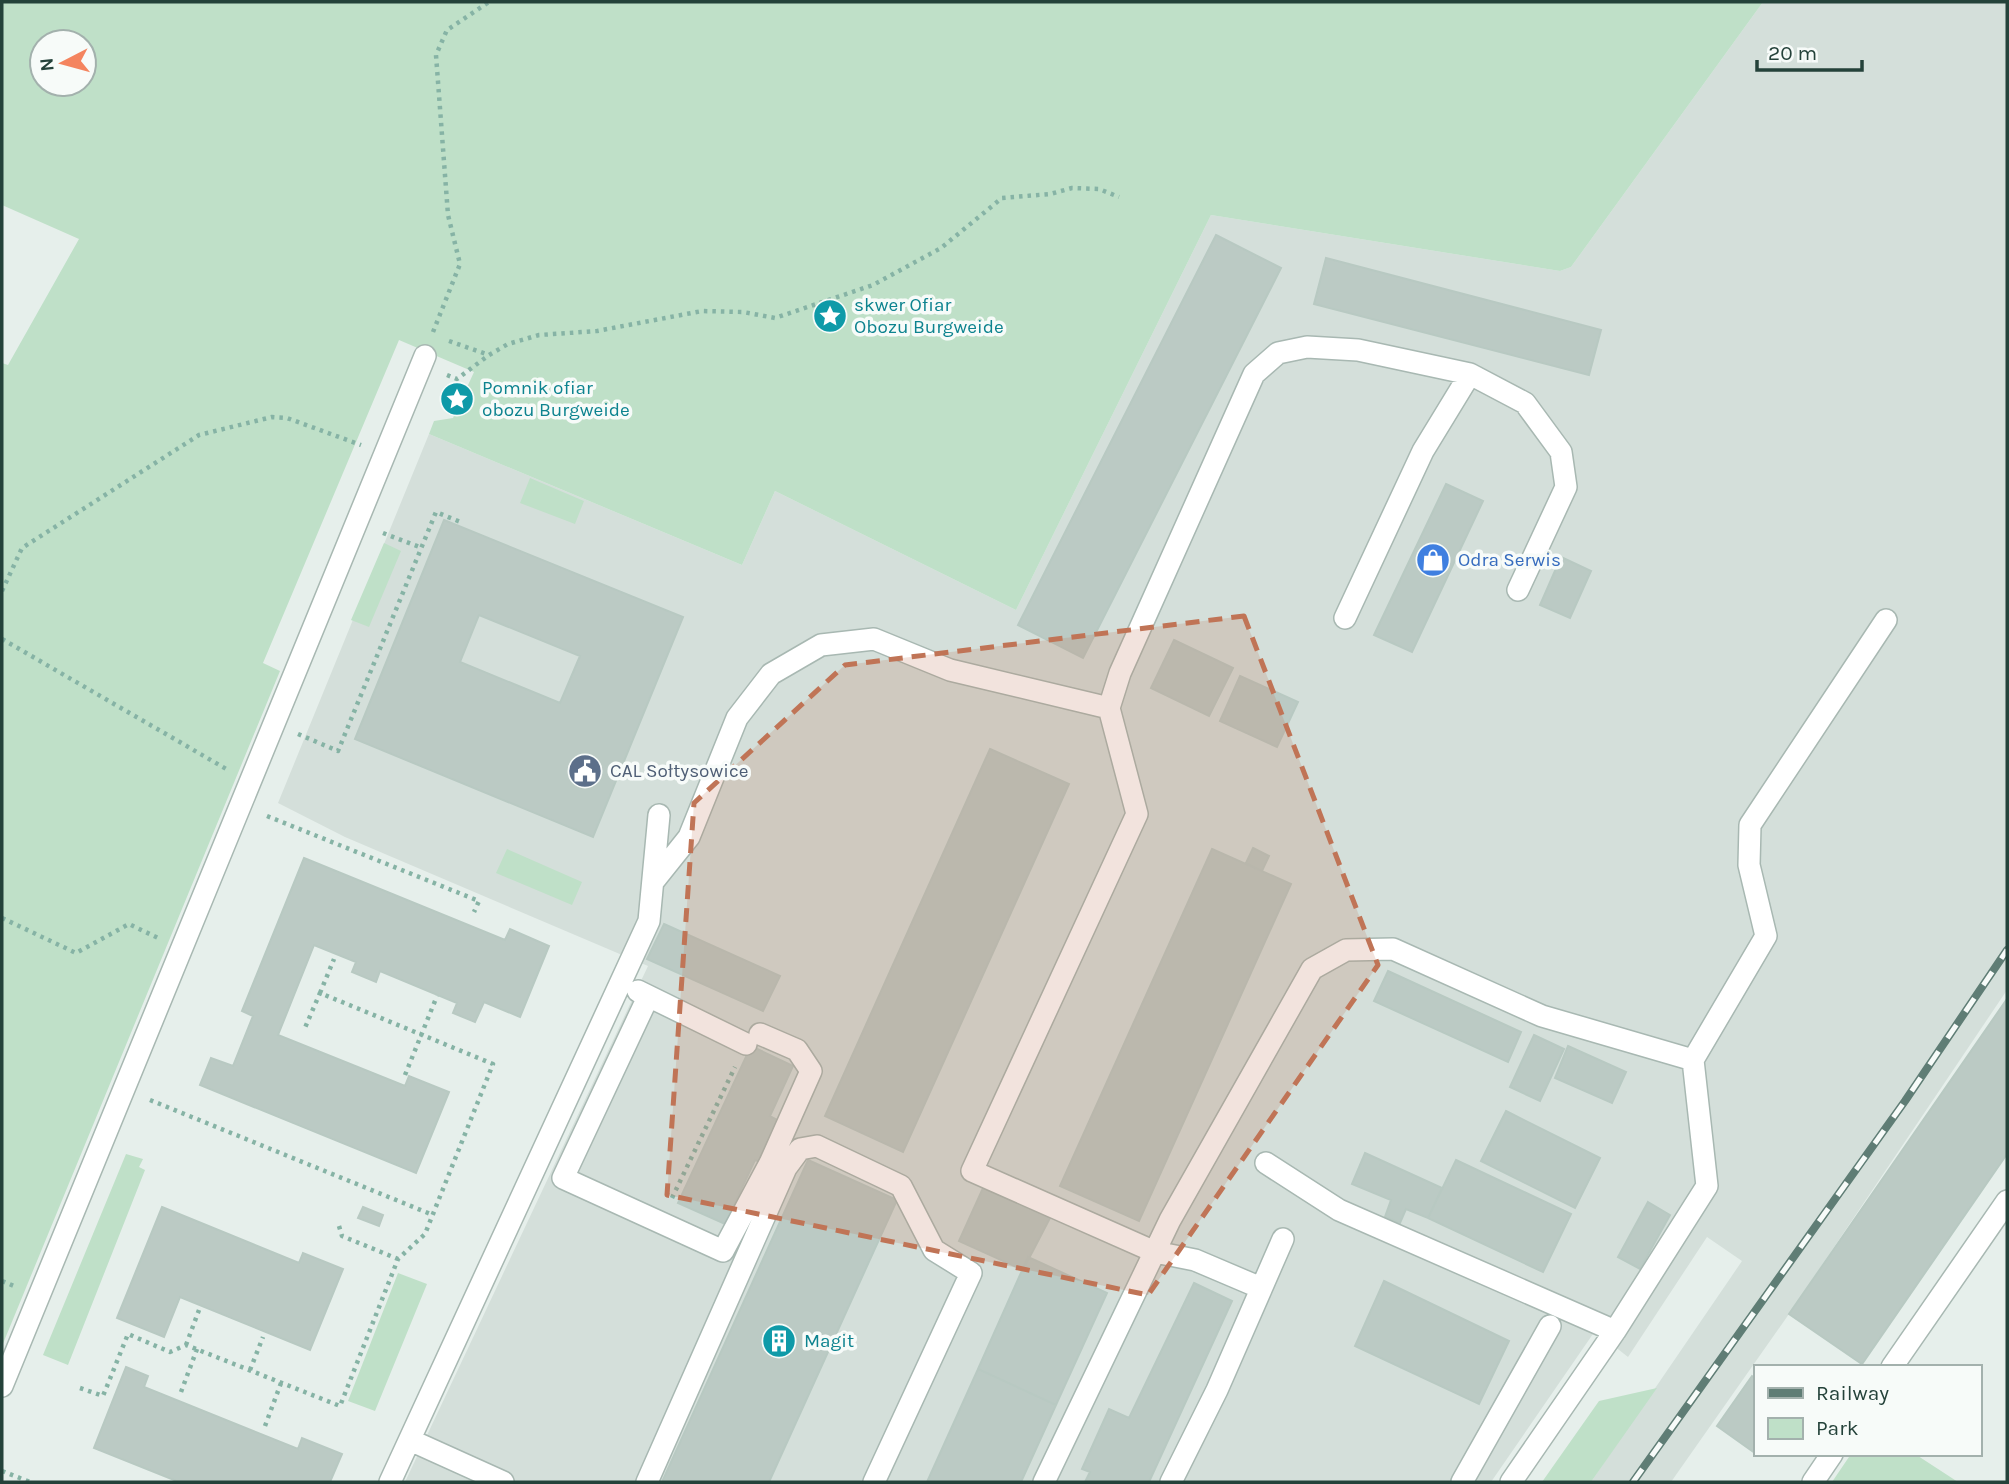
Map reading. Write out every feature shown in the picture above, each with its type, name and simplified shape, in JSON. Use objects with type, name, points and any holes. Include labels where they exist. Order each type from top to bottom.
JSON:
[{"type":"lane","points":[[1261,1288],[1195,1260],[1155,1252],[972,1171],[1137,814],[1109,708],[1120,673],[1255,374],[1278,353],[1307,347],[1358,350],[1470,374],[1525,403],[1561,452],[1566,487],[1518,590]]},
{"type":"lane","points":[[2,1386],[425,356]]},
{"type":"lane","points":[[1345,618],[1423,451],[1470,374]]},
{"type":"lane","points":[[1511,1482],[1615,1331],[1707,1186],[1693,1060],[1766,936],[1749,865],[1750,825],[1886,620]]},
{"type":"lane","points":[[653,882],[689,837],[737,718],[771,674],[821,645],[874,639],[950,670],[1109,708]]},
{"type":"lane","points":[[390,1482],[649,921],[659,815]]},
{"type":"lane","points":[[1044,1482],[1206,1152],[1312,969],[1346,950],[1393,949],[1542,1016],[1693,1060]]},
{"type":"lane","points":[[621,984],[753,1039],[797,1050],[811,1071],[770,1163],[723,1251],[563,1178],[648,997]]},
{"type":"lane","points":[[647,1482],[786,1168],[800,1149],[817,1146],[901,1186],[933,1250],[971,1273],[874,1482]]},
{"type":"lane","points":[[1266,1163],[1339,1210],[1615,1331]]},
{"type":"lane","points":[[1893,1365],[2007,1201]]},
{"type":"lane","points":[[1171,1482],[1217,1390],[1283,1240]]},
{"type":"lane","points":[[1462,1482],[1550,1326]]},
{"type":"lane","points":[[410,1440],[503,1482]]},
{"type":"lane","points":[[1813,1482],[1831,1456]]},
{"type":"path","points":[[489,2],[447,30],[436,55],[441,102],[439,133],[448,215],[460,264],[431,335],[489,355]]},
{"type":"path","points":[[441,373],[457,379],[508,344],[539,335],[597,331],[702,311],[743,312],[775,318],[873,285],[941,248],[1002,198],[1050,194],[1072,188],[1099,189],[1119,197]]},
{"type":"path","points":[[2,591],[22,548],[199,435],[272,417],[287,418],[385,455]]},
{"type":"path","points":[[274,723],[338,751],[436,512],[463,523]]},
{"type":"path","points":[[376,530],[422,548]]},
{"type":"path","points":[[2,639],[216,764],[251,780]]},
{"type":"path","points":[[260,813],[478,901],[474,912]]},
{"type":"path","points":[[2,918],[76,953],[129,924]]},
{"type":"path","points":[[304,1030],[334,959]]},
{"type":"path","points":[[80,1388],[103,1396],[128,1334],[170,1352],[186,1345],[340,1406],[398,1259],[425,1234],[493,1064],[320,993]]},
{"type":"path","points":[[405,1075],[437,996]]},
{"type":"path","points":[[671,1202],[753,1039]]},
{"type":"path","points":[[143,1097],[433,1215]]},
{"type":"path","points":[[339,1226],[342,1236],[398,1259]]},
{"type":"path","points":[[186,1345],[200,1310]]},
{"type":"path","points":[[250,1370],[263,1337]]},
{"type":"path","points":[[181,1392],[197,1349]]},
{"type":"path","points":[[265,1426],[281,1383]]},
{"type":"path","points":[[2,1471],[30,1482]]},
{"type":"highlighted area","points":[[1244,616],[1378,965],[1148,1295],[667,1195],[694,803],[845,665]]},
{"type":"shaded area","points":[[1763,2],[2007,2],[2007,990],[1789,1314],[1671,1482],[1591,1482],[1742,1261],[1707,1237],[1628,1357],[1595,1331],[1491,1482],[405,1482],[648,966],[345,837],[278,803],[429,434],[742,565],[775,491],[1016,610],[1211,215],[1560,271],[1571,267]]},
{"type":"green space","points":[[2,2],[1763,2],[1571,267],[1560,271],[1211,215],[1016,610],[775,491],[742,565],[429,434],[434,421],[453,418],[474,372],[399,340],[263,663],[280,671],[2,1346],[2,363],[8,365],[79,239],[2,205]]},
{"type":"green space","points":[[530,478],[584,501],[575,524],[520,503]]},
{"type":"green space","points":[[384,543],[401,551],[369,627],[351,620]]},
{"type":"green space","points":[[507,849],[582,882],[572,905],[496,873]]},
{"type":"green space","points":[[126,1154],[143,1159],[139,1167],[145,1170],[68,1365],[43,1355]]},
{"type":"green space","points":[[398,1273],[427,1284],[375,1411],[348,1401]]},
{"type":"green space","points":[[1657,1388],[1591,1482],[1542,1482],[1599,1401]]},
{"type":"green space","points":[[1850,1456],[1918,1456],[1958,1482],[1832,1482]]},
{"type":"building","points":[[1216,235],[1281,268],[1083,658],[1018,625]]},
{"type":"building","points":[[1326,258],[1601,330],[1589,375],[1314,304]]},
{"type":"building","points":[[1446,484],[1483,501],[1412,652],[1374,635]]},
{"type":"building","points":[[444,520],[683,617],[593,837],[355,739]],"holes":[[[479,615],[580,656],[560,703],[460,662]]]},
{"type":"building","points":[[1561,557],[1591,571],[1570,618],[1540,605]]},
{"type":"building","points":[[1174,640],[1233,668],[1209,716],[1151,688]]},
{"type":"building","points":[[1240,676],[1298,702],[1277,747],[1220,721]]},
{"type":"building","points":[[990,749],[1069,784],[903,1152],[825,1116]]},
{"type":"building","points":[[1253,848],[1269,856],[1262,871],[1246,863]]},
{"type":"building","points":[[1212,849],[1291,884],[1139,1221],[1060,1186]]},
{"type":"building","points":[[304,858],[505,940],[510,929],[549,946],[520,1017],[484,1002],[475,1022],[453,1013],[457,1003],[380,971],[376,982],[352,972],[356,962],[314,945],[278,1035],[405,1086],[409,1076],[449,1092],[416,1173],[200,1085],[211,1058],[233,1066],[253,1016],[242,1011]]},
{"type":"building","points":[[664,924],[780,976],[763,1011],[647,959]]},
{"type":"building","points":[[1388,971],[1521,1032],[1508,1062],[1374,1001]]},
{"type":"building","points":[[2007,999],[2007,1154],[1862,1364],[1789,1314]]},
{"type":"building","points":[[1534,1035],[1564,1049],[1540,1101],[1510,1087]]},
{"type":"building","points":[[751,1046],[793,1066],[770,1116],[779,1121],[761,1162],[755,1160],[725,1224],[678,1203]]},
{"type":"building","points":[[1568,1046],[1626,1072],[1612,1103],[1555,1078]]},
{"type":"building","points":[[1506,1111],[1600,1158],[1575,1208],[1481,1161]]},
{"type":"building","points":[[1365,1153],[1442,1188],[1428,1218],[1406,1209],[1400,1223],[1385,1217],[1391,1200],[1352,1184]]},
{"type":"building","name":"Magit","points":[[808,1160],[897,1200],[769,1482],[662,1482]]},
{"type":"building","points":[[1456,1160],[1571,1214],[1543,1272],[1428,1218]]},
{"type":"building","points":[[983,1188],[1050,1218],[1023,1270],[959,1241]]},
{"type":"building","points":[[1648,1202],[1670,1215],[1640,1269],[1618,1257]]},
{"type":"building","points":[[162,1207],[299,1263],[303,1253],[343,1269],[310,1350],[180,1297],[164,1337],[117,1318]]},
{"type":"building","points":[[363,1207],[383,1215],[379,1226],[358,1218]]},
{"type":"building","points":[[1028,1257],[1107,1293],[1056,1405],[978,1369]]},
{"type":"building","points":[[1384,1281],[1509,1341],[1479,1404],[1355,1346]]},
{"type":"building","points":[[1194,1283],[1232,1301],[1149,1482],[1085,1482],[1090,1472],[1082,1469],[1109,1409],[1129,1418]]},
{"type":"building","points":[[126,1367],[148,1376],[144,1387],[298,1449],[302,1438],[342,1454],[330,1482],[179,1482],[94,1448]]},
{"type":"building","points":[[978,1369],[1056,1405],[1021,1482],[927,1482]]},
{"type":"building","points":[[1752,1376],[1754,1377],[1754,1452],[1717,1426]]},
{"type":"railway","points":[[1633,1482],[1905,1101],[2007,950]]},
{"type":"place","name":"skwer Ofiar Obozu Burgweide","points":[[830,316]]},
{"type":"place","name":"Pomnik ofiar obozu Burgweide","points":[[457,399]]},
{"type":"place","name":"Odra Serwis","points":[[1433,560]]},
{"type":"place","name":"CAL Sołtysowice","points":[[585,771]]},
{"type":"place","name":"Magit","points":[[779,1341]]}]
